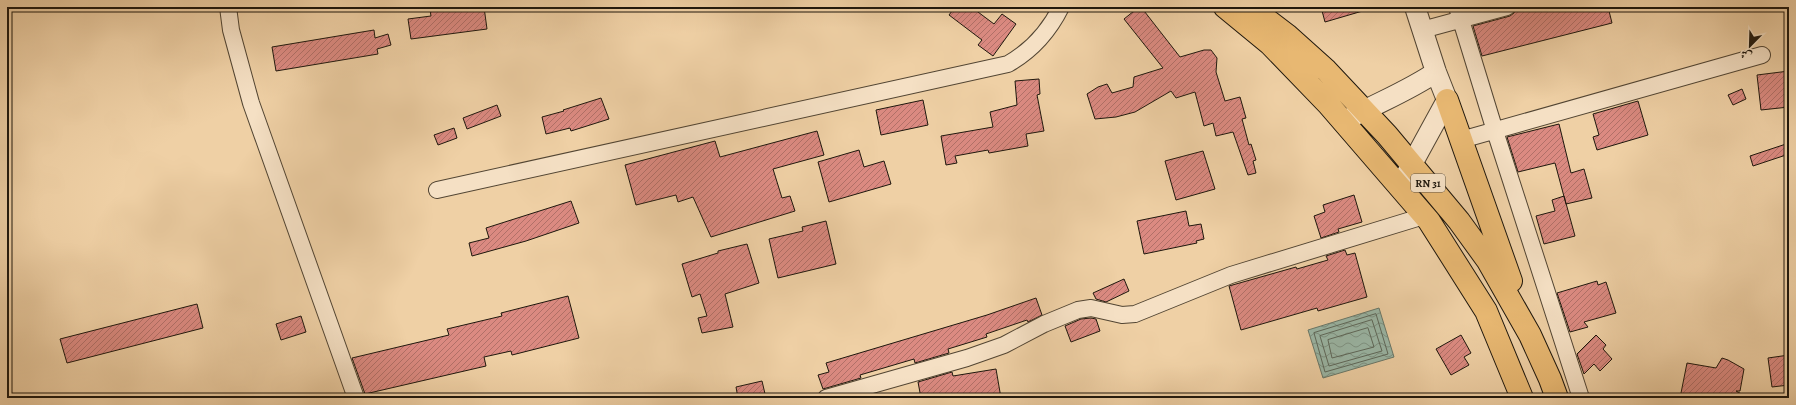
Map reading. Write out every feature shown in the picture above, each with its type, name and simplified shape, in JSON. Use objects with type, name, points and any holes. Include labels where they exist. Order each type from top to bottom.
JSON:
[{"type":"highway","name":"RN 31","points":[[1225,7],[1270,44],[1343,122],[1400,186],[1424,216],[1457,264],[1486,311],[1522,398]]},
{"type":"highway","name":"RN 31","points":[[1250,7],[1287,36],[1326,70],[1412,163],[1459,221],[1488,261],[1530,335],[1557,398]]},
{"type":"highway","points":[[1447,100],[1530,335]]},
{"type":"street","points":[[228,7],[231,30],[251,103],[356,398]]},
{"type":"street","points":[[437,190],[1008,64],[1021,57],[1035,45],[1056,18],[1061,7]]},
{"type":"street","points":[[1400,186],[1447,100],[1436,72],[1415,7]]},
{"type":"street","points":[[1422,30],[1459,13],[1507,7]]},
{"type":"street","points":[[1459,13],[1495,131],[1581,398]]},
{"type":"street","points":[[1461,140],[1762,55]]},
{"type":"street","points":[[1343,122],[1364,110],[1403,92],[1436,72]]},
{"type":"street","points":[[826,398],[966,358],[1004,345],[1044,324],[1078,310],[1091,308],[1122,315],[1134,314],[1231,275],[1424,216]]},
{"type":"water","points":[[1379,308],[1394,357],[1323,378],[1308,330]]},
{"type":"building","points":[[454,7],[484,7],[487,29],[411,39],[408,19],[431,16],[430,10]]},
{"type":"building","points":[[955,7],[981,7],[978,12],[994,24],[1002,14],[1016,24],[993,56],[978,45],[982,40],[949,15]]},
{"type":"building","points":[[1141,7],[1180,57],[1204,50],[1211,50],[1217,58],[1216,72],[1225,101],[1240,97],[1246,118],[1242,119],[1249,145],[1251,144],[1256,160],[1253,161],[1256,173],[1248,175],[1233,132],[1216,136],[1213,123],[1204,126],[1195,92],[1176,98],[1171,91],[1135,112],[1116,117],[1095,119],[1087,94],[1098,87],[1107,84],[1112,93],[1133,87],[1134,77],[1163,68],[1124,19]]},
{"type":"building","points":[[1321,7],[1366,7],[1366,10],[1325,22]]},
{"type":"building","points":[[1516,7],[1608,7],[1612,23],[1482,56],[1473,26],[1510,16],[1514,13]]},
{"type":"building","points":[[374,30],[375,38],[388,34],[391,45],[377,49],[378,54],[276,71],[272,47]]},
{"type":"building","points":[[1789,71],[1789,107],[1761,110],[1757,75]]},
{"type":"building","points":[[1039,79],[1040,94],[1037,95],[1044,131],[1026,134],[1028,146],[989,153],[988,150],[955,156],[957,163],[946,165],[941,136],[993,127],[990,112],[1017,105],[1015,81]]},
{"type":"building","points":[[1742,89],[1746,99],[1733,105],[1728,95]]},
{"type":"building","points":[[601,98],[609,119],[571,131],[570,128],[546,134],[542,117]]},
{"type":"building","points":[[923,100],[928,125],[881,135],[876,110]]},
{"type":"building","points":[[1638,101],[1648,135],[1597,150],[1593,137],[1599,135],[1593,114]]},
{"type":"building","points":[[497,105],[501,116],[467,129],[463,118]]},
{"type":"building","points":[[1559,124],[1571,173],[1584,169],[1592,198],[1566,204],[1555,163],[1518,172],[1507,137]]},
{"type":"building","points":[[454,128],[457,138],[438,145],[434,135]]},
{"type":"building","points":[[817,131],[824,155],[773,169],[782,198],[790,196],[795,211],[711,237],[693,197],[678,202],[676,195],[636,205],[625,165],[715,141],[720,157]]},
{"type":"building","points":[[1789,143],[1789,154],[1753,166],[1750,156]]},
{"type":"building","points":[[859,150],[864,167],[884,161],[891,184],[829,202],[818,162]]},
{"type":"building","points":[[1203,151],[1215,189],[1176,200],[1165,161]]},
{"type":"building","points":[[1354,195],[1362,222],[1338,229],[1339,232],[1321,238],[1314,216],[1325,212],[1323,205]]},
{"type":"building","points":[[1564,196],[1575,236],[1544,244],[1536,216],[1555,211],[1552,200]]},
{"type":"building","points":[[571,201],[579,223],[526,241],[472,256],[469,243],[489,238],[486,228]]},
{"type":"building","points":[[1186,211],[1189,226],[1201,224],[1204,239],[1196,241],[1197,243],[1144,254],[1137,221]]},
{"type":"building","points":[[826,221],[836,264],[778,278],[769,239],[803,231],[802,227]]},
{"type":"building","points":[[747,244],[759,283],[725,294],[733,327],[702,333],[698,318],[707,316],[700,294],[692,297],[682,264],[718,253],[718,251]]},
{"type":"building","points":[[1345,250],[1347,255],[1355,253],[1367,297],[1318,311],[1317,308],[1241,330],[1229,286],[1296,267],[1297,269],[1328,260],[1326,256]]},
{"type":"building","points":[[1124,279],[1129,291],[1106,302],[1096,299],[1093,293]]},
{"type":"building","points":[[1597,281],[1598,285],[1606,282],[1616,313],[1584,322],[1588,327],[1570,332],[1557,293]]},
{"type":"building","points":[[568,296],[579,338],[512,355],[511,351],[484,357],[486,366],[365,394],[352,358],[449,335],[447,329],[502,316],[501,313]]},
{"type":"building","points":[[1036,298],[1042,315],[1028,322],[1027,320],[986,334],[987,337],[948,349],[949,353],[915,363],[914,359],[860,375],[861,378],[823,389],[818,375],[829,372],[826,363],[987,315]]},
{"type":"building","points":[[197,304],[203,328],[67,363],[60,339]]},
{"type":"building","points":[[301,316],[306,332],[281,340],[276,324]]},
{"type":"building","points":[[1081,319],[1096,319],[1100,331],[1071,342],[1065,326]]},
{"type":"building","points":[[1461,335],[1471,353],[1464,357],[1469,365],[1451,375],[1436,349]]},
{"type":"building","points":[[1596,335],[1606,345],[1603,349],[1612,359],[1600,371],[1594,364],[1584,374],[1577,354]]},
{"type":"building","points":[[1789,355],[1789,385],[1772,387],[1768,358]]},
{"type":"building","points":[[1722,358],[1744,369],[1740,391],[1736,391],[1749,398],[1680,398],[1687,363],[1716,368]]},
{"type":"building","points":[[996,369],[1001,398],[921,398],[918,382],[952,372],[953,376]]},
{"type":"building","points":[[762,381],[766,398],[738,398],[736,387]]}]
